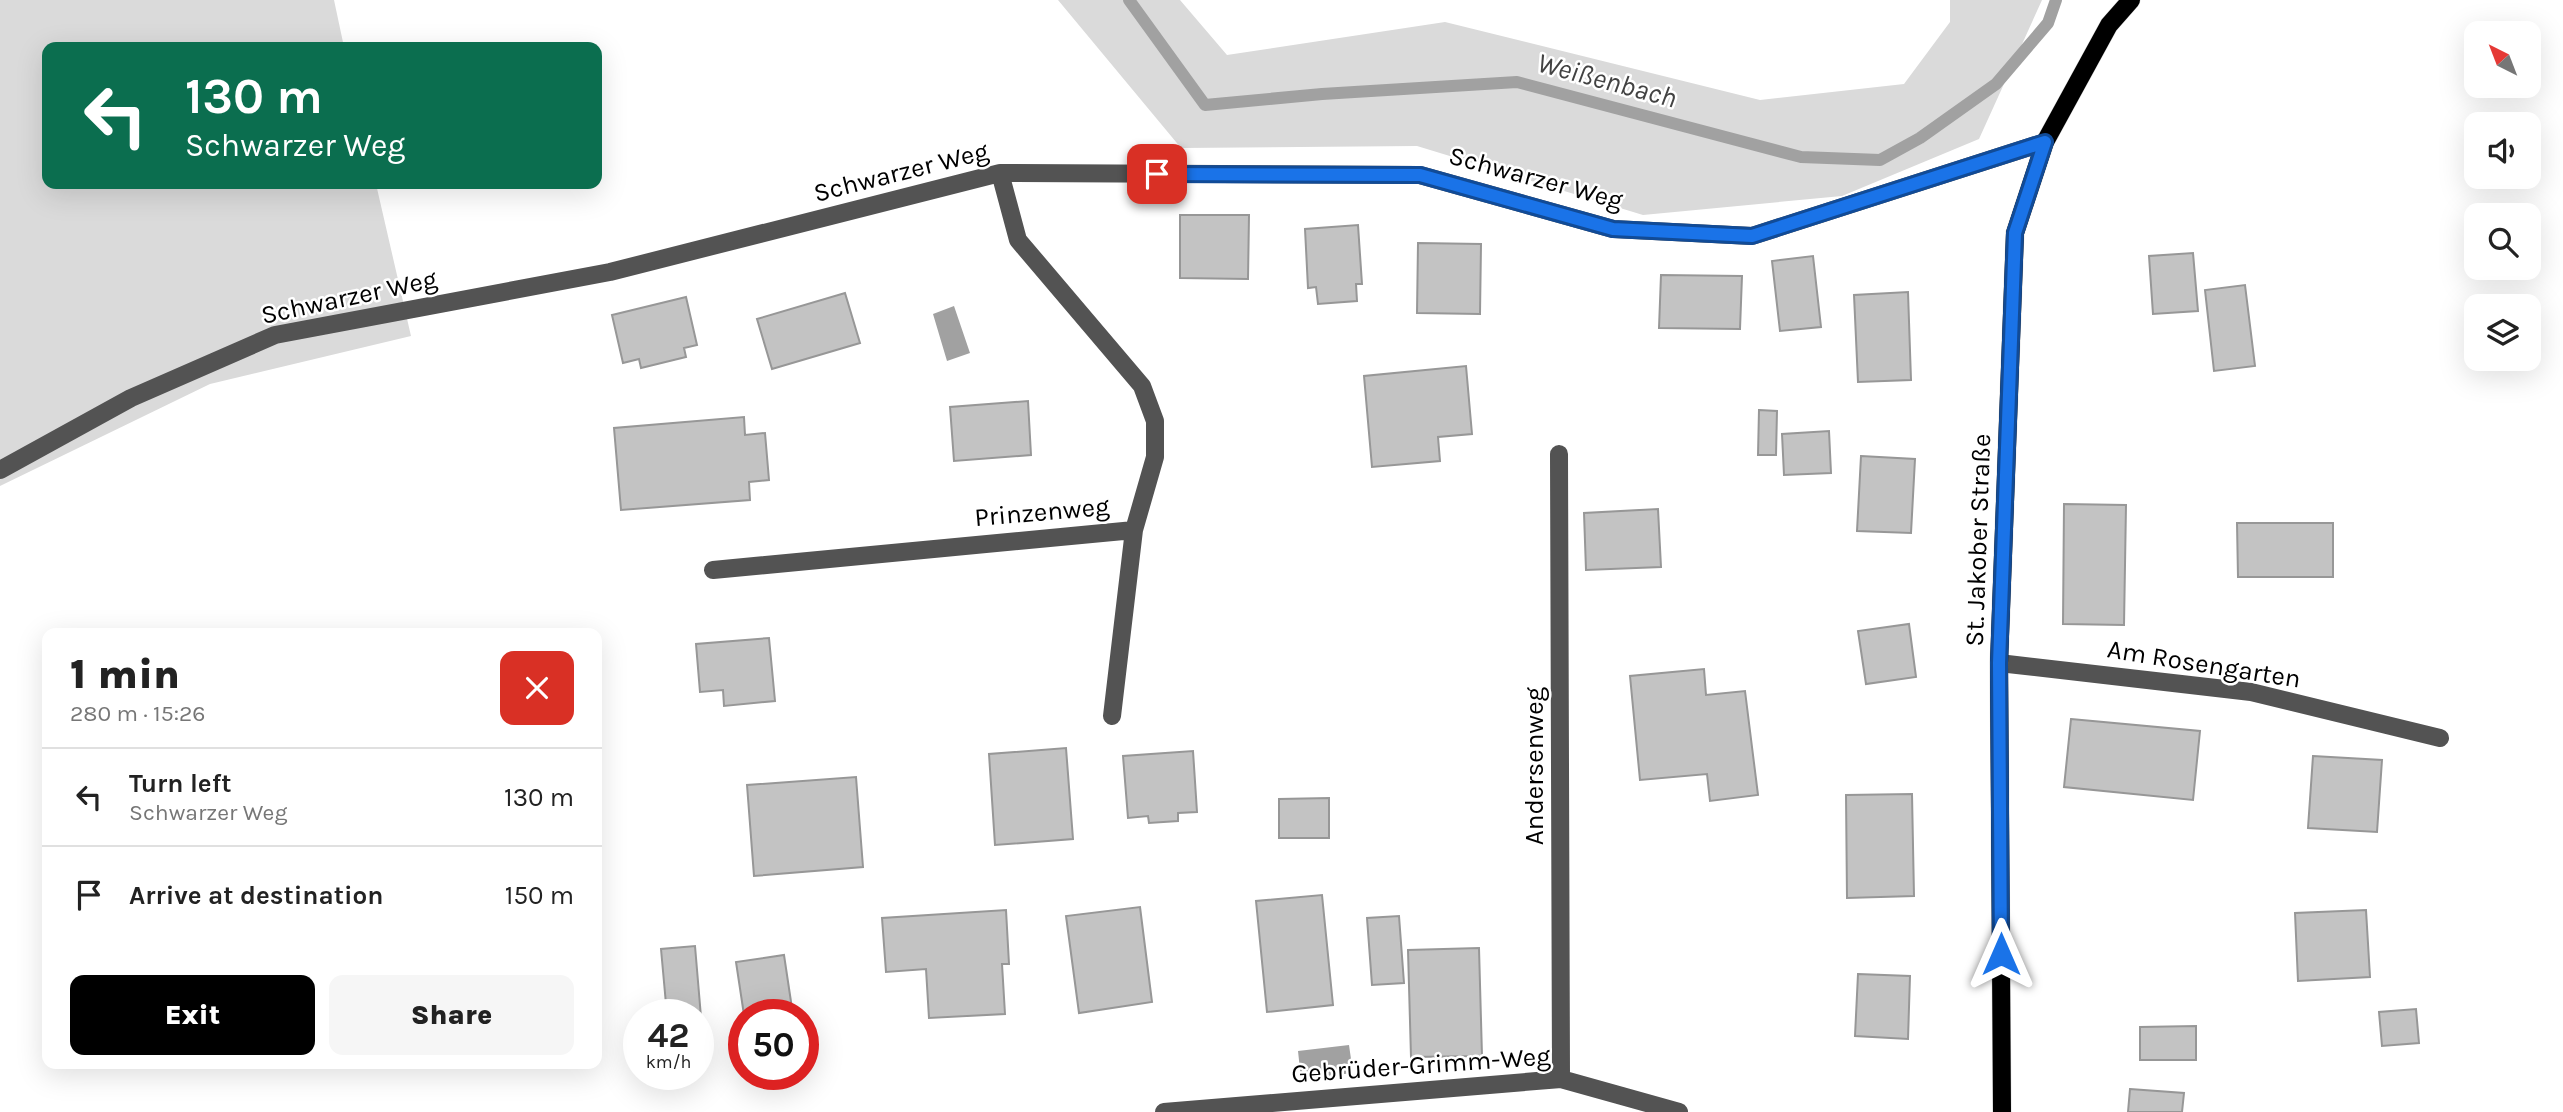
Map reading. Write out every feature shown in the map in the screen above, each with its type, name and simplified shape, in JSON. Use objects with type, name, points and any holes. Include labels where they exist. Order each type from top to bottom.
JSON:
[{"type":"main road","name":"St. Jakober Straße","points":[[2001,1112],[1999,663],[2015,233],[2045,142],[2109,25],[2131,0]]},
{"type":"street","name":"Schwarzer Weg","points":[[0,470],[131,398],[275,335],[610,272],[1000,173],[1420,175],[1613,229],[1752,236],[2045,142]]},
{"type":"street","name":"Prinzenweg","points":[[713,570],[1134,530],[1155,457],[1155,421],[1142,386],[1018,240],[1000,173]]},
{"type":"street","name":"Andersenweg","points":[[1559,454],[1561,1079]]},
{"type":"street","points":[[1112,716],[1134,530]]},
{"type":"street","name":"Am Rosengarten","points":[[1999,663],[2251,692],[2440,738]]},
{"type":"street","name":"Gebrüder-Grimm-Weg","points":[[1164,1112],[1561,1079],[1679,1112]]},
{"type":"shaded area","points":[[0,0],[334,0],[343,42],[42,42],[42,189],[377,189],[411,336],[210,384],[0,486]]},
{"type":"shaded area","points":[[1058,0],[1180,0],[1227,55],[1445,22],[1760,100],[1904,84],[1950,22],[1950,0],[2042,0],[1979,139],[1842,196],[1643,215],[1417,146],[1181,148]]},
{"type":"shaded area","points":[[954,306],[970,353],[947,361],[933,314]]},
{"type":"shaded area","points":[[1349,1045],[1353,1073],[1301,1079],[1298,1051]]},
{"type":"building","points":[[1180,215],[1249,215],[1248,279],[1180,278]]},
{"type":"building","points":[[1358,225],[1362,284],[1356,284],[1357,301],[1318,304],[1316,287],[1308,288],[1305,229]]},
{"type":"building","points":[[1418,243],[1481,244],[1480,314],[1417,313]]},
{"type":"building","points":[[2193,253],[2198,311],[2153,314],[2149,256]]},
{"type":"building","points":[[1813,256],[1821,327],[1780,331],[1772,261]]},
{"type":"building","points":[[1661,275],[1742,276],[1740,329],[1659,328]]},
{"type":"building","points":[[2245,285],[2255,366],[2214,371],[2205,290]]},
{"type":"building","points":[[1908,292],[1911,380],[1858,382],[1854,295]]},
{"type":"building","points":[[845,293],[860,343],[772,369],[757,319]]},
{"type":"building","points":[[686,297],[697,345],[684,348],[686,357],[641,368],[639,359],[623,363],[612,315]]},
{"type":"building","points":[[1466,366],[1472,434],[1438,437],[1440,461],[1372,467],[1364,376]]},
{"type":"building","points":[[1028,401],[1031,455],[954,461],[950,407]]},
{"type":"building","points":[[1759,410],[1777,411],[1776,455],[1758,455]]},
{"type":"building","points":[[744,417],[745,435],[765,433],[769,480],[749,482],[750,500],[621,510],[614,428]]},
{"type":"building","points":[[1829,431],[1831,473],[1784,475],[1782,434]]},
{"type":"building","points":[[1861,456],[1915,459],[1911,533],[1857,531]]},
{"type":"building","points":[[2064,504],[2126,505],[2124,625],[2063,624]]},
{"type":"building","points":[[1658,509],[1661,567],[1586,570],[1584,513]]},
{"type":"building","points":[[2237,523],[2333,523],[2333,577],[2238,577]]},
{"type":"building","points":[[1909,624],[1916,677],[1866,684],[1858,631]]},
{"type":"building","points":[[769,638],[775,701],[724,706],[723,690],[700,692],[696,644]]},
{"type":"building","points":[[1704,669],[1706,695],[1745,691],[1758,795],[1710,801],[1707,774],[1640,780],[1630,676]]},
{"type":"building","points":[[2071,719],[2200,731],[2193,800],[2064,787]]},
{"type":"building","points":[[1066,748],[1073,839],[995,845],[989,754]]},
{"type":"building","points":[[1193,751],[1197,812],[1178,813],[1178,821],[1149,823],[1148,816],[1128,818],[1123,756]]},
{"type":"building","points":[[2313,756],[2382,760],[2377,832],[2308,828]]},
{"type":"building","points":[[856,777],[863,867],[754,876],[747,785]]},
{"type":"building","points":[[1912,794],[1914,896],[1847,898],[1846,795]]},
{"type":"building","points":[[1329,798],[1329,838],[1279,838],[1279,799]]},
{"type":"building","points":[[1322,895],[1333,1005],[1267,1012],[1256,901]]},
{"type":"building","points":[[1140,907],[1152,1002],[1079,1013],[1066,916]]},
{"type":"building","points":[[1006,910],[1009,964],[1002,964],[1005,1014],[929,1018],[926,969],[886,972],[882,918]]},
{"type":"building","points":[[2366,910],[2370,977],[2298,981],[2295,913]]},
{"type":"building","points":[[1399,916],[1404,983],[1372,985],[1367,918]]},
{"type":"building","points":[[695,946],[699,999],[666,999],[661,949]]},
{"type":"building","points":[[1479,948],[1482,1056],[1411,1057],[1408,950]]},
{"type":"building","points":[[784,955],[791,999],[742,999],[736,962]]},
{"type":"building","points":[[1858,974],[1910,976],[1908,1039],[1855,1036]]},
{"type":"building","points":[[2416,1009],[2419,1043],[2382,1046],[2379,1012]]},
{"type":"building","points":[[2196,1026],[2196,1060],[2140,1060],[2140,1027]]},
{"type":"building","points":[[2130,1089],[2184,1093],[2182,1112],[2128,1112]]},
{"type":"waterway","name":"Weißenbach","points":[[1129,0],[1205,105],[1322,94],[1517,82],[1801,157],[1880,160],[1920,138],[1996,84],[2048,23],[2056,0]]},
{"type":"route","points":[[1157,174],[1420,175],[1613,229],[1752,236],[2045,142],[2015,233],[1999,663],[2001,954]]}]
